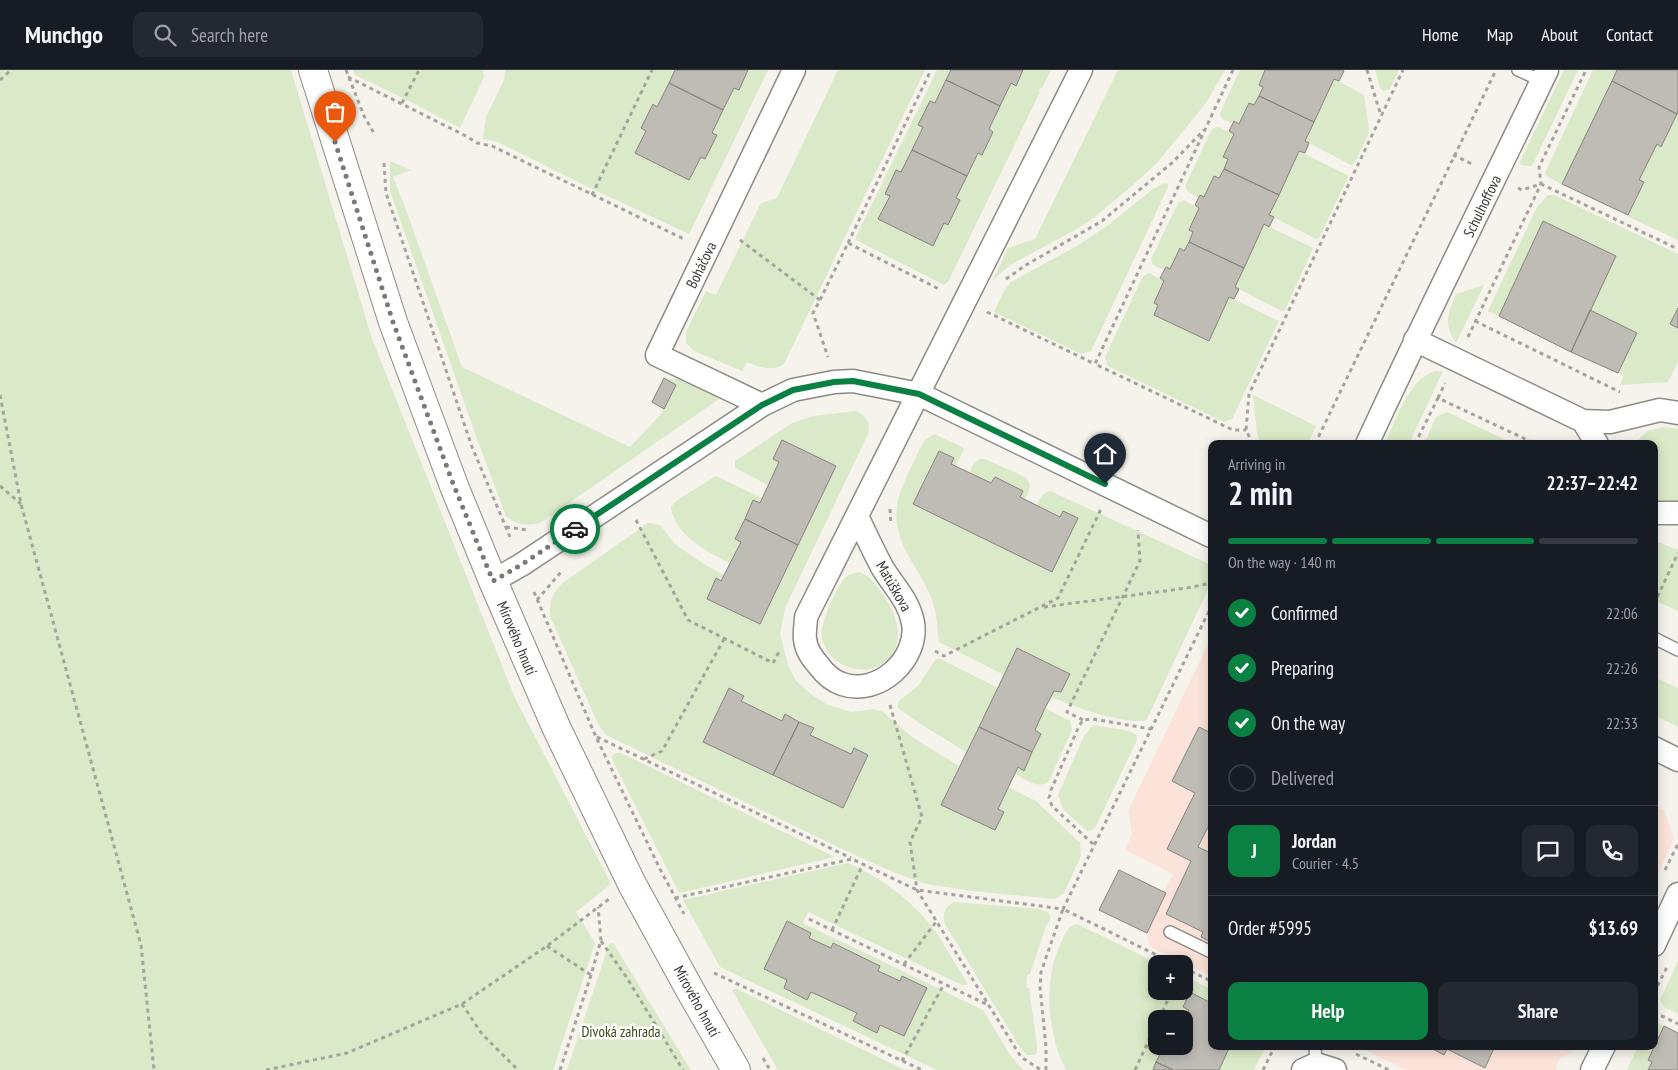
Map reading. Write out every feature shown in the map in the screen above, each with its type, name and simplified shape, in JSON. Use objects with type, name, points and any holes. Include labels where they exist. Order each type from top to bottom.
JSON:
[{"type":"main road","name":"Mírového hnutí","points":[[313,70],[393,322],[454,486],[493,581],[557,729],[632,884],[736,1070]]},
{"type":"street","name":"Boháčova","points":[[762,405],[657,355],[794,70]]},
{"type":"street","points":[[919,394],[1081,70]]},
{"type":"street","name":"Schulhoffova","points":[[1369,440],[1415,340],[1544,76]]},
{"type":"street","points":[[1415,340],[1583,421],[1610,422],[1660,410],[1678,413]]},
{"type":"street","points":[[493,581],[521,565],[762,405],[793,390],[834,382],[853,381],[919,394],[1208,535]]},
{"type":"street","name":"Matúškova","points":[[857,516],[883,568],[898,587],[909,608],[914,636],[903,662],[895,671],[881,681],[862,687],[843,685],[827,675],[808,652],[805,639],[806,617],[857,516],[919,394]]},
{"type":"street","points":[[1583,421],[1595,440]]},
{"type":"street","points":[[1658,513],[1678,514]]},
{"type":"street","points":[[1658,750],[1678,760]]},
{"type":"street","points":[[1658,936],[1678,894]]},
{"type":"street","points":[[1592,1070],[1602,1050]]},
{"type":"lane","points":[[1518,70],[1544,76]]},
{"type":"lane","points":[[1658,640],[1678,650]]},
{"type":"lane","points":[[1170,932],[1208,951]]},
{"type":"path","points":[[0,80],[11,70]]},
{"type":"path","points":[[346,70],[364,116],[375,135]]},
{"type":"path","points":[[402,103],[419,70]]},
{"type":"path","points":[[592,194],[652,70]]},
{"type":"path","points":[[848,243],[931,70]]},
{"type":"path","points":[[1233,70],[1095,364],[1233,430],[1246,430]]},
{"type":"path","points":[[1367,70],[1381,117]]},
{"type":"path","points":[[1251,440],[1246,430],[1249,394],[1403,70]]},
{"type":"path","points":[[1317,440],[1496,70]]},
{"type":"path","points":[[1418,440],[1541,184],[1539,166],[1586,70]]},
{"type":"path","points":[[348,77],[466,136],[477,144],[492,146],[707,250]]},
{"type":"path","points":[[1000,283],[1026,265],[1102,221],[1173,162],[1206,128]]},
{"type":"path","points":[[1454,155],[1522,190],[1541,184],[1678,249]]},
{"type":"path","points":[[384,163],[386,193],[472,447],[510,537]]},
{"type":"path","points":[[736,237],[820,300],[813,313],[828,357],[834,382]]},
{"type":"path","points":[[979,314],[986,311],[989,304]]},
{"type":"path","points":[[1475,321],[1619,392],[1628,392]]},
{"type":"path","points":[[819,360],[828,357],[838,359]]},
{"type":"path","points":[[0,395],[21,504],[141,945],[154,1070]]},
{"type":"path","points":[[1438,398],[1527,440]]},
{"type":"path","points":[[0,486],[21,504]]},
{"type":"path","points":[[932,650],[944,656],[1058,598],[1102,506]]},
{"type":"path","points":[[628,525],[644,514]]},
{"type":"path","points":[[636,520],[688,620],[773,663],[781,648]]},
{"type":"path","points":[[1138,524],[1140,561],[1125,596],[1067,712],[1083,720],[1093,719],[1151,729]]},
{"type":"path","points":[[506,527],[531,530]]},
{"type":"path","points":[[1658,596],[1678,553]]},
{"type":"path","points":[[537,600],[560,573],[568,567]]},
{"type":"path","points":[[1041,607],[1208,584]]},
{"type":"path","points":[[534,592],[596,737],[660,869]]},
{"type":"path","points":[[1046,1070],[1046,1047],[1040,987],[1041,972],[1063,909],[1093,844],[1208,613]]},
{"type":"path","points":[[644,760],[662,751],[724,639]]},
{"type":"path","points":[[889,702],[922,817],[910,842],[918,890],[1021,1057],[1041,1070]]},
{"type":"path","points":[[1083,720],[1049,798],[1052,806],[1093,844]]},
{"type":"path","points":[[596,737],[918,890],[1063,909],[1157,955]]},
{"type":"path","points":[[675,898],[852,859]]},
{"type":"path","points":[[832,930],[863,864]]},
{"type":"path","points":[[266,1070],[347,1053],[462,1004],[547,946],[611,897]]},
{"type":"path","points":[[560,1070],[601,940],[598,907]]},
{"type":"path","points":[[809,919],[988,1005]]},
{"type":"path","points":[[904,964],[936,922]]},
{"type":"path","points":[[601,940],[627,978],[683,1070]]},
{"type":"path","points":[[547,946],[591,975]]},
{"type":"path","points":[[1193,972],[1208,980]]},
{"type":"path","points":[[714,973],[922,1070]]},
{"type":"path","points":[[902,1061],[944,984]]},
{"type":"path","points":[[462,1004],[482,1034],[518,1070]]},
{"type":"path","points":[[1658,1014],[1678,1024]]},
{"type":"path","points":[[1135,1070],[1148,1042]]},
{"type":"path","points":[[1263,1070],[1273,1050]]},
{"type":"path","points":[[1352,1052],[1389,1070]]},
{"type":"shaded area","points":[[1208,644],[1208,975],[1193,967],[1193,955],[1168,955],[1149,946],[1147,932],[1173,874],[1125,850],[1132,834],[1128,811]]},
{"type":"shaded area","points":[[1658,808],[1664,810],[1674,839],[1658,873]]},
{"type":"shaded area","points":[[1365,1050],[1572,1050],[1571,1053],[1560,1058],[1556,1066],[1557,1070],[1406,1070]]},
{"type":"green space","points":[[0,70],[291,70],[372,339],[515,698],[611,884],[576,912],[595,943],[553,1070],[0,1070]]},
{"type":"green space","points":[[353,70],[483,70],[484,77],[460,128],[355,75]]},
{"type":"green space","points":[[505,70],[675,70],[657,107],[653,105],[641,128],[646,131],[635,153],[689,180],[701,157],[705,159],[717,135],[712,133],[734,88],[739,89],[748,70],[768,70],[689,234],[498,142],[483,139],[486,117],[504,80]]},
{"type":"green space","points":[[838,70],[925,70],[784,364],[770,368],[747,362],[742,371],[694,351],[686,343],[686,332],[706,291],[716,295],[761,203],[777,198]]},
{"type":"green space","points":[[937,70],[951,70],[935,103],[930,101],[919,125],[923,127],[901,172],[885,194],[890,196],[879,219],[944,223],[949,225],[960,200],[956,198],[978,153],[982,155],[993,132],[989,129],[1011,83],[1016,85],[1023,70],[1051,70],[1042,88],[1040,88],[1040,92],[948,282],[944,285],[856,240]]},
{"type":"green space","points":[[1118,70],[1225,70],[1206,103],[1157,163],[1133,185],[1092,219],[1010,265],[993,280],[1008,248],[1035,239]]},
{"type":"green space","points":[[1240,70],[1265,70],[1259,84],[1263,87],[1254,105],[1249,103],[1239,124],[1222,119],[1220,113]]},
{"type":"green space","points":[[1375,70],[1399,70],[1390,89],[1384,91],[1380,88]]},
{"type":"green space","points":[[1564,70],[1578,70],[1532,166],[1519,164]]},
{"type":"green space","points":[[1593,70],[1617,70],[1562,184],[1548,177],[1545,173]]},
{"type":"green space","points":[[1334,79],[1364,95],[1369,129],[1368,135],[1354,164],[1351,165],[1305,141]]},
{"type":"green space","points":[[1678,111],[1678,240],[1627,216],[1643,183],[1638,181],[1656,145],[1661,147]]},
{"type":"green space","points":[[1218,127],[1234,134],[1223,157],[1228,159],[1219,178],[1214,176],[1204,197],[1200,195],[1198,198],[1188,192],[1185,186],[1212,129]]},
{"type":"green space","points":[[1299,151],[1348,177],[1319,238],[1316,239],[1269,215]]},
{"type":"green space","points":[[390,161],[411,170],[393,177],[462,367],[630,447],[661,414],[676,385],[667,380],[679,379],[687,381],[708,391],[719,399],[540,523],[522,524],[510,519],[506,516],[476,436],[390,191]]},
{"type":"green space","points":[[1165,183],[1168,184],[1168,187],[1091,351],[1081,354],[994,312],[1003,293],[1011,282],[1077,246],[1107,226],[1153,189]]},
{"type":"green space","points":[[1548,195],[1554,195],[1678,254],[1678,308],[1670,324],[1678,328],[1678,362],[1668,382],[1620,385],[1624,375],[1618,373],[1637,333],[1590,310],[1616,256],[1544,221],[1499,316],[1488,311],[1537,207]]},
{"type":"green space","points":[[1183,200],[1199,208],[1189,230],[1193,232],[1184,251],[1180,249],[1170,269],[1166,267],[1164,270],[1153,265],[1151,259],[1178,203]]},
{"type":"green space","points":[[1264,224],[1313,248],[1285,310],[1282,311],[1235,287]]},
{"type":"green space","points":[[1149,273],[1164,281],[1154,302],[1158,305],[1154,315],[1208,341],[1229,297],[1279,321],[1232,419],[1224,422],[1108,366],[1105,357],[1143,276]]},
{"type":"green space","points":[[1484,285],[1456,343],[1449,330],[1448,318],[1456,294]]},
{"type":"green space","points":[[1435,371],[1443,371],[1411,440],[1386,440],[1410,391],[1426,376]]},
{"type":"green space","points":[[1253,395],[1316,426],[1310,440],[1259,440],[1257,434]]},
{"type":"green space","points":[[856,411],[867,420],[869,430],[785,608],[780,634],[788,665],[796,681],[826,704],[851,712],[874,709],[883,712],[912,737],[959,766],[941,805],[995,830],[1003,812],[998,809],[1008,787],[1036,801],[1080,843],[1081,856],[1064,893],[1059,897],[1054,899],[926,884],[893,872],[606,735],[599,726],[550,616],[550,605],[554,593],[564,582],[648,523],[660,525],[676,545],[724,575],[721,581],[716,579],[707,599],[760,624],[835,466],[779,462],[768,485],[739,470],[735,467],[735,461],[792,423],[813,416]],"holes":[[[729,688],[744,695],[741,701],[782,721],[785,714],[813,728],[810,735],[851,754],[854,748],[868,755],[843,808],[703,742]]]},
{"type":"green space","points":[[1447,412],[1506,440],[1426,440],[1436,417]]},
{"type":"green space","points":[[1664,427],[1678,429],[1678,502],[1658,502],[1658,440],[1638,440],[1647,431]]},
{"type":"green space","points":[[934,434],[964,449],[956,466],[951,464],[953,457],[939,451],[913,504],[1052,571],[1078,518],[1064,511],[1060,517],[1037,505],[1043,494],[1050,491],[1208,564],[1208,589],[1147,719],[1144,721],[1133,721],[1109,717],[1051,697],[1054,691],[1061,692],[1070,674],[1017,648],[1004,675],[939,642],[931,597],[902,542],[896,519],[898,499],[924,441]]},
{"type":"green space","points":[[980,459],[985,459],[1025,477],[1030,485],[1025,500],[1020,497],[1022,491],[995,477],[991,483],[969,473],[973,465]]},
{"type":"green space","points":[[716,476],[762,498],[760,503],[753,500],[736,538],[741,542],[730,563],[712,554],[686,535],[674,517],[671,507],[676,501]]},
{"type":"green space","points":[[1658,542],[1678,550],[1678,611],[1658,602]]},
{"type":"green space","points":[[859,572],[866,575],[885,597],[897,623],[897,642],[894,650],[888,659],[870,669],[850,668],[839,663],[830,655],[822,638],[823,625],[837,590],[847,577]]},
{"type":"green space","points":[[936,659],[940,659],[998,688],[966,752],[898,708],[898,702],[918,686]]},
{"type":"green space","points":[[1658,679],[1678,688],[1678,727],[1658,717]]},
{"type":"green space","points":[[1045,708],[1070,721],[1072,730],[1049,781],[1036,784],[1015,774],[1018,767],[1024,771],[1041,734],[1035,730]]},
{"type":"green space","points":[[1093,725],[1130,731],[1137,736],[1136,742],[1096,826],[1092,830],[1087,831],[1063,809],[1058,795],[1084,736]]},
{"type":"green space","points":[[615,753],[621,753],[835,857],[679,893],[613,761],[612,757]]},
{"type":"green space","points":[[848,863],[861,869],[886,884],[919,912],[938,935],[968,985],[962,985],[808,912],[803,923],[983,1010],[1010,1055],[1023,1070],[937,1070],[720,967],[683,900]],"holes":[[[787,922],[811,933],[809,938],[831,948],[833,943],[880,966],[878,971],[900,981],[902,977],[904,1036],[880,1025],[876,1032],[853,1022],[857,1013],[811,992],[807,999],[784,988],[787,980],[764,969]]]},
{"type":"green space","points":[[954,902],[1039,909],[1048,912],[1051,918],[1046,926],[1030,974],[1027,975],[1026,987],[1029,988],[1037,1046],[1037,1052],[1034,1055],[1027,1055],[1021,1049],[945,924],[945,911]]},
{"type":"green space","points":[[1077,924],[1148,959],[1148,1000],[1186,1000],[1183,1007],[1189,1010],[1148,1010],[1148,1055],[1160,1055],[1153,1070],[1066,1070],[1058,1052],[1053,1032],[1050,980],[1056,955],[1069,929]]},
{"type":"green space","name":"Divoká zahrada","points":[[613,943],[691,1070],[567,1070],[609,944]]},
{"type":"green space","points":[[1678,961],[1678,1014],[1664,1007],[1660,1000]]},
{"type":"green space","points":[[1193,980],[1208,988],[1208,1001],[1193,994]]},
{"type":"green space","points":[[737,989],[905,1070],[778,1070],[732,990]]},
{"type":"green space","points":[[1658,1023],[1664,1026],[1658,1038]]},
{"type":"green space","points":[[1228,1050],[1264,1050],[1254,1070],[1219,1070]]},
{"type":"green space","points":[[1636,1050],[1652,1050],[1648,1059],[1652,1062],[1648,1070],[1627,1070]]},
{"type":"building","points":[[675,70],[748,70],[739,90],[734,88],[723,110],[669,83]]},
{"type":"building","points":[[951,70],[1023,70],[1016,86],[1011,83],[1000,106],[946,80]]},
{"type":"building","points":[[1265,70],[1344,71],[1339,81],[1334,79],[1314,122],[1259,96],[1263,87],[1259,85]]},
{"type":"building","points":[[1617,70],[1678,70],[1677,114],[1612,81]]},
{"type":"building","points":[[946,80],[1000,106],[989,129],[993,132],[982,155],[978,153],[967,176],[912,150],[923,127],[918,125],[930,101],[935,103]]},
{"type":"building","points":[[1612,81],[1677,114],[1661,147],[1657,144],[1639,180],[1644,182],[1628,215],[1562,184]]},
{"type":"building","points":[[669,83],[723,110],[712,133],[717,135],[705,159],[701,157],[689,180],[635,153],[646,131],[641,128],[653,104],[657,107]]},
{"type":"building","points":[[1259,96],[1314,122],[1305,141],[1309,143],[1305,153],[1299,151],[1279,195],[1224,169],[1228,159],[1223,157],[1234,134],[1229,131],[1234,121],[1239,124],[1249,103],[1254,105]]},
{"type":"building","points":[[912,150],[967,176],[956,198],[960,200],[948,225],[944,223],[933,246],[878,219],[890,196],[885,194],[896,170],[901,172]]},
{"type":"building","points":[[1224,169],[1279,195],[1269,215],[1274,217],[1269,227],[1264,224],[1244,268],[1189,242],[1193,232],[1189,230],[1199,208],[1195,205],[1200,195],[1204,197],[1214,176],[1219,178]]},
{"type":"building","points":[[1543,221],[1616,256],[1571,352],[1499,316]]},
{"type":"building","points":[[1189,242],[1244,268],[1235,287],[1239,289],[1234,299],[1229,297],[1209,341],[1154,315],[1158,305],[1154,303],[1164,281],[1160,278],[1166,267],[1170,269],[1180,248],[1184,251]]},
{"type":"building","points":[[1678,308],[1678,328],[1670,324]]},
{"type":"building","points":[[1590,310],[1637,333],[1618,373],[1571,352]]},
{"type":"building","points":[[664,378],[676,385],[664,409],[652,402]]},
{"type":"building","points":[[782,440],[836,466],[798,545],[745,519],[753,500],[760,503],[779,462],[773,459]]},
{"type":"building","points":[[939,451],[954,458],[951,464],[991,483],[995,477],[1023,491],[1020,497],[1060,517],[1063,511],[1078,518],[1052,572],[913,504]]},
{"type":"building","points":[[745,519],[798,545],[760,624],[707,599],[716,578],[721,581],[741,542],[735,539]]},
{"type":"building","points":[[1017,648],[1070,674],[1061,692],[1054,691],[1045,708],[1035,730],[1041,734],[1032,752],[979,727]]},
{"type":"building","points":[[729,688],[744,696],[741,701],[782,721],[785,714],[799,722],[773,775],[703,742]]},
{"type":"building","points":[[799,722],[814,728],[810,735],[851,754],[854,748],[868,755],[843,808],[773,775]]},
{"type":"building","points":[[979,727],[1032,752],[1024,771],[1018,767],[998,809],[1004,812],[995,830],[941,805]]},
{"type":"building","points":[[1199,727],[1208,732],[1208,827],[1198,847],[1208,852],[1208,940],[1201,937],[1203,932],[1166,914],[1191,861],[1167,849],[1195,793],[1172,781]]},
{"type":"building","points":[[1119,870],[1166,893],[1147,933],[1099,910]]},
{"type":"building","points":[[787,921],[811,933],[809,938],[831,948],[833,943],[880,966],[878,971],[900,981],[902,976],[927,988],[904,1036],[880,1025],[877,1033],[853,1021],[857,1013],[811,992],[807,1000],[784,988],[787,980],[764,969]]},
{"type":"building","points":[[1193,994],[1208,1001],[1208,1050],[1228,1050],[1219,1070],[1173,1070],[1156,1062],[1160,1055],[1193,1055],[1193,1010],[1183,1007],[1186,1000],[1193,1000]]},
{"type":"building","points":[[1664,1026],[1678,1033],[1678,1070],[1648,1070],[1652,1062],[1648,1060],[1653,1050],[1658,1050],[1658,1039]]},
{"type":"building","points":[[1435,1050],[1446,1050],[1444,1055]]},
{"type":"building","points":[[1449,1050],[1493,1050],[1485,1068]]},
{"type":"building","points":[[1156,1062],[1173,1070],[1153,1070]]},
{"type":"way so far","points":[[335,142],[393,322],[454,486],[493,581],[575,529]]},
{"type":"route","points":[[575,529],[762,405],[793,390],[834,382],[853,381],[919,394],[1105,484]]}]
